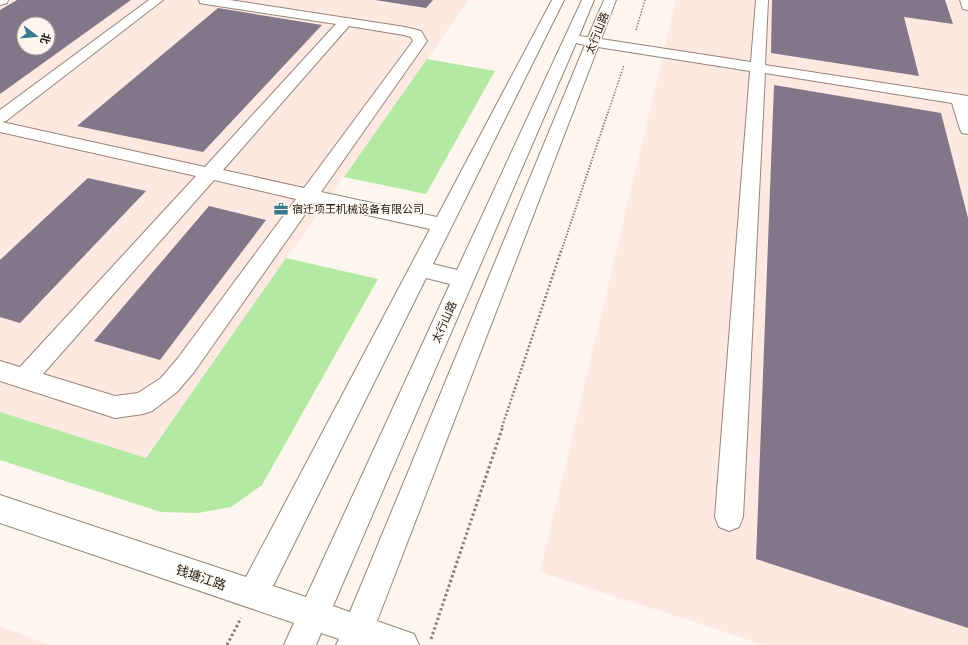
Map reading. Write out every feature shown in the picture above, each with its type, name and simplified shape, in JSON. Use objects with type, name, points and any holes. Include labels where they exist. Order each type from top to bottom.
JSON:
[{"type":"street","points":[[0,118],[157,0]]},
{"type":"street","points":[[0,371],[115,407],[143,403],[169,385],[186,365],[420,41],[416,34],[405,30],[205,0]]},
{"type":"street","points":[[253,595],[558,0]]},
{"type":"street","name":"太行山路","points":[[300,645],[588,0]]},
{"type":"street","name":"太行山路","points":[[355,638],[610,0]]},
{"type":"street","points":[[729,517],[762,0]]},
{"type":"street","points":[[966,0],[968,6]]},
{"type":"street","points":[[24,379],[347,21]]},
{"type":"street","points":[[571,38],[963,100],[968,129]]},
{"type":"street","points":[[0,127],[442,225]]},
{"type":"street","points":[[420,269],[463,279]]},
{"type":"street","name":"钱塘江路","points":[[0,509],[314,615],[355,638],[403,645]]},
{"type":"path","points":[[429,645],[645,0]]},
{"type":"shaded area","points":[[0,0],[469,0],[145,458],[0,412]]},
{"type":"shaded area","points":[[676,0],[968,0],[968,645],[764,645],[540,572]]},
{"type":"shaded area","points":[[0,626],[49,645],[0,645]]},
{"type":"green space","points":[[427,59],[495,71],[426,194],[344,177]]},
{"type":"green space","points":[[286,258],[378,279],[262,485],[231,507],[198,513],[161,512],[0,460],[0,412],[146,458]]},
{"type":"building","points":[[17,0],[131,0],[56,54],[56,16],[16,16],[16,56],[53,56],[0,94],[0,10]]},
{"type":"building","points":[[375,0],[433,0],[426,8]]},
{"type":"building","points":[[772,0],[945,0],[953,24],[904,17],[919,76],[771,53]]},
{"type":"building","points":[[218,8],[322,25],[203,152],[77,126]]},
{"type":"building","points":[[774,85],[941,113],[968,218],[968,628],[756,559]]},
{"type":"building","points":[[88,178],[146,191],[20,323],[0,317],[0,260]]},
{"type":"building","points":[[209,206],[266,220],[160,360],[94,341]]},
{"type":"place","name":"宿迁项王机械设备有限公司","points":[[281,209]]}]
